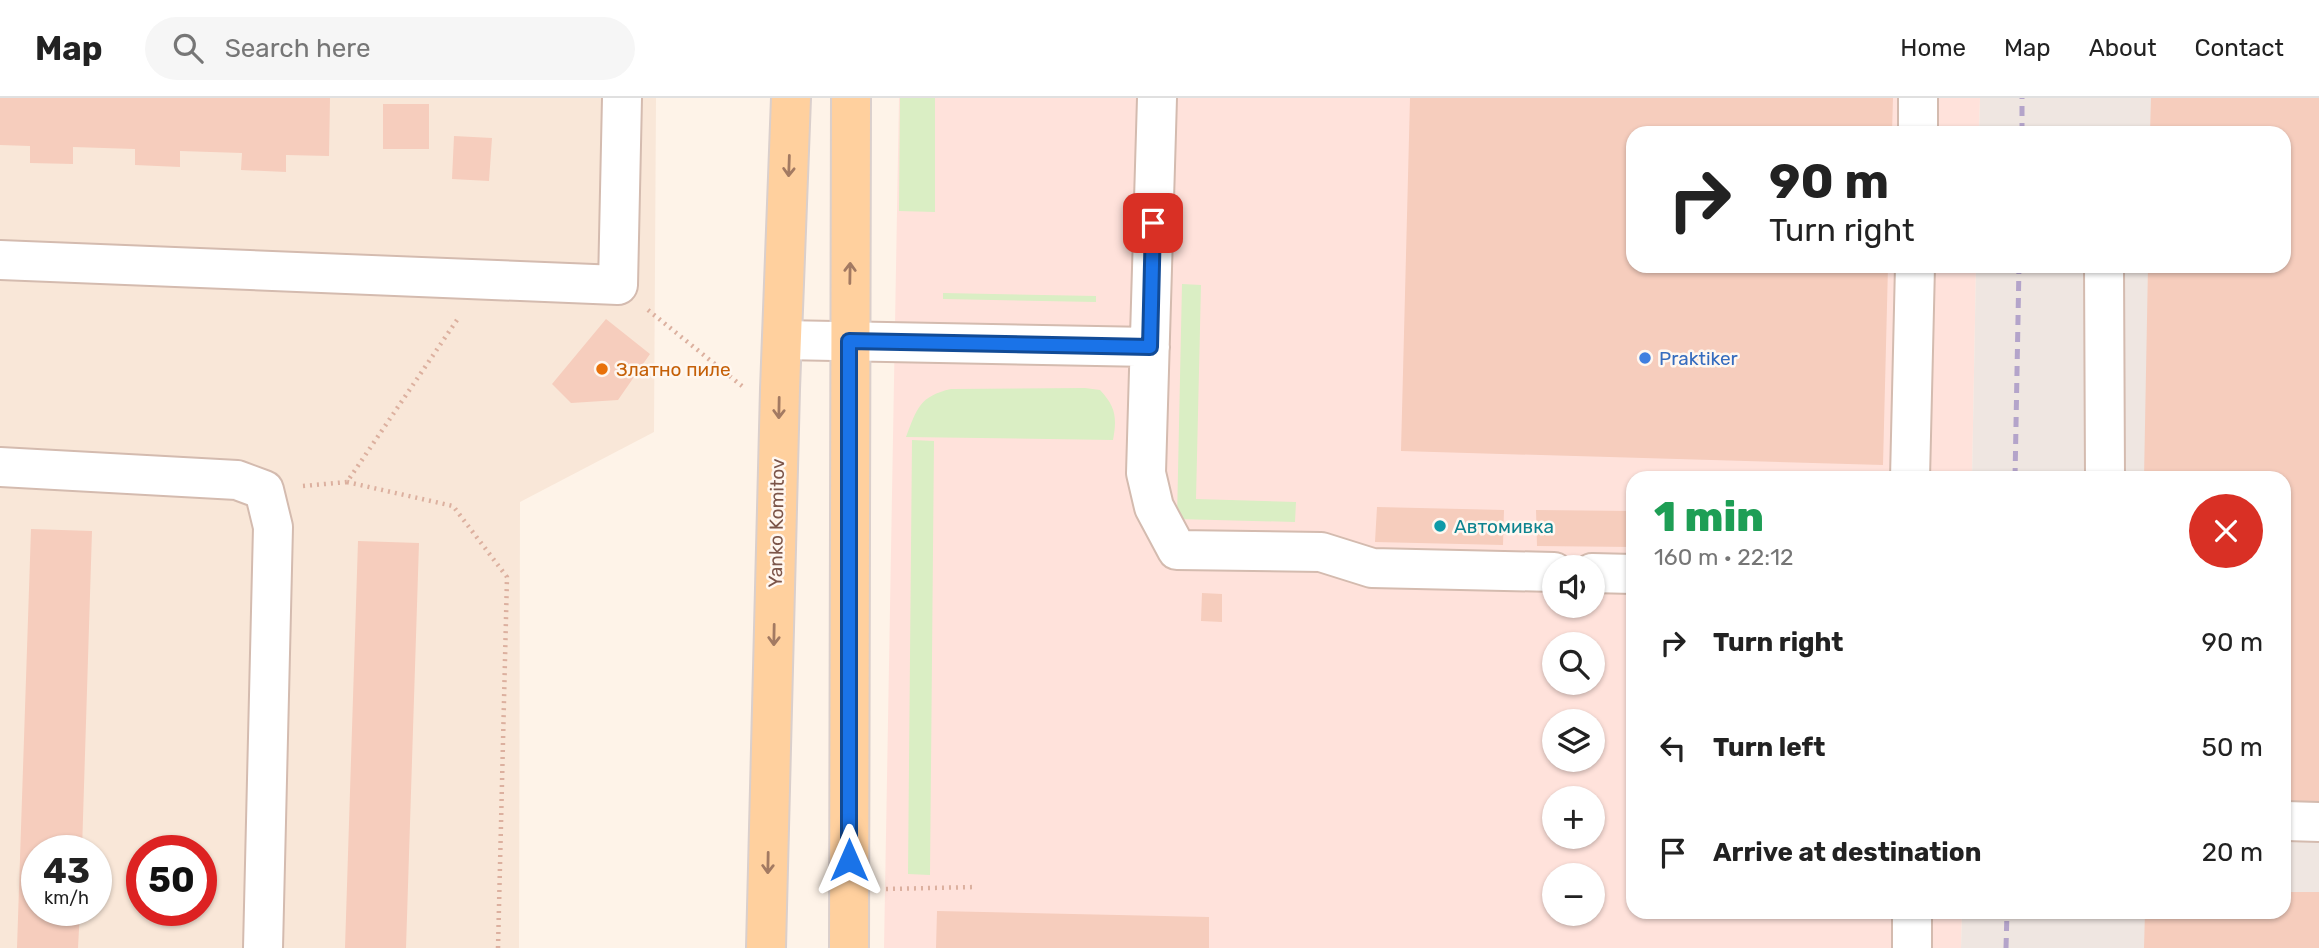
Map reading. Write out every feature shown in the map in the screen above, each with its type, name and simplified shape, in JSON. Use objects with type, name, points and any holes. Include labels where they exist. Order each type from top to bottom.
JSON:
[{"type":"main road","name":"Yanko Komitov","points":[[766,948],[791,98]]},
{"type":"main road","points":[[849,948],[851,98]]},
{"type":"street","points":[[0,260],[618,285],[622,98]]},
{"type":"street","points":[[1157,98],[1146,473],[1154,507],[1177,550],[1321,552],[1372,568],[1542,572]]},
{"type":"street","points":[[1918,98],[1918,126]]},
{"type":"street","points":[[1910,471],[1914,273]]},
{"type":"street","points":[[2104,273],[2105,471]]},
{"type":"street","points":[[782,340],[1150,347]]},
{"type":"street","points":[[0,467],[237,480],[264,490],[273,527],[263,948]]},
{"type":"street","points":[[1605,573],[1626,574]]},
{"type":"street","points":[[2291,821],[2319,822]]},
{"type":"street","points":[[1912,919],[1912,948]]},
{"type":"path","points":[[347,482],[485,279]]},
{"type":"path","points":[[618,285],[743,386]]},
{"type":"path","points":[[264,490],[347,482],[453,506],[506,577],[498,948]]},
{"type":"path","points":[[875,889],[976,887]]},
{"type":"shaded area","points":[[0,98],[656,98],[654,432],[520,502],[519,948],[0,948]]},
{"type":"shaded area","points":[[899,98],[1980,98],[1979,126],[1626,126],[1626,273],[1976,273],[1972,471],[1626,471],[1626,919],[1962,919],[1961,948],[884,948]]},
{"type":"shaded area","points":[[1980,98],[2319,98],[2319,948],[1961,948],[1962,919],[2291,919],[2291,471],[1972,471],[1976,273],[2291,273],[2291,126],[1979,126]]},
{"type":"green space","points":[[900,98],[935,98],[935,212],[899,211]]},
{"type":"green space","points":[[1182,284],[1201,285],[1196,499],[1296,502],[1295,522],[1177,519]]},
{"type":"green space","points":[[943,293],[1096,296],[1096,302],[943,299]]},
{"type":"green space","points":[[951,389],[1100,390],[1112,407],[1115,419],[1113,440],[906,437],[921,405],[932,395]]},
{"type":"green space","points":[[912,440],[934,441],[930,875],[908,874]]},
{"type":"building","points":[[0,98],[330,98],[329,156],[286,155],[286,172],[241,170],[242,153],[180,151],[180,167],[135,165],[135,149],[73,147],[73,164],[30,163],[30,146],[0,145]]},
{"type":"building","name":"Praktiker","points":[[1410,98],[1893,98],[1892,126],[1626,126],[1626,273],[1888,273],[1883,465],[1401,451]]},
{"type":"building","points":[[2151,98],[2319,98],[2319,802],[2291,801],[2291,471],[2144,471],[2148,273],[2291,273],[2291,126],[2150,126]]},
{"type":"building","points":[[383,104],[429,104],[429,149],[383,149]]},
{"type":"building","points":[[454,136],[492,138],[489,181],[452,179]]},
{"type":"building","name":"Златно пиле","points":[[606,319],[650,354],[618,400],[571,403],[552,384]]},
{"type":"building","name":"Автомивка","points":[[1377,507],[1504,510],[1503,545],[1375,542]]},
{"type":"building","name":"Автомивка","points":[[1536,510],[1626,511],[1626,547],[1537,546]]},
{"type":"building","points":[[31,529],[92,531],[82,835],[21,835],[21,926],[79,926],[78,948],[17,948]]},
{"type":"building","points":[[358,541],[419,543],[406,948],[345,948]]},
{"type":"building","points":[[1202,593],[1222,594],[1222,622],[1201,621]]},
{"type":"building","points":[[2291,892],[2319,892],[2319,948],[2144,948],[2145,919],[2291,919]]},
{"type":"building","points":[[937,911],[1209,917],[1209,948],[936,948]]},
{"type":"railway","points":[[2022,98],[2022,126]]},
{"type":"railway","points":[[2015,471],[2019,273]]},
{"type":"railway","points":[[2006,948],[2007,919]]},
{"type":"place","name":"Praktiker","points":[[1645,358]]},
{"type":"place","name":"Златно пиле","points":[[602,369]]},
{"type":"place","name":"Автомивка","points":[[1440,526]]},
{"type":"route","points":[[849,860],[849,341],[1150,347],[1153,223]]}]
